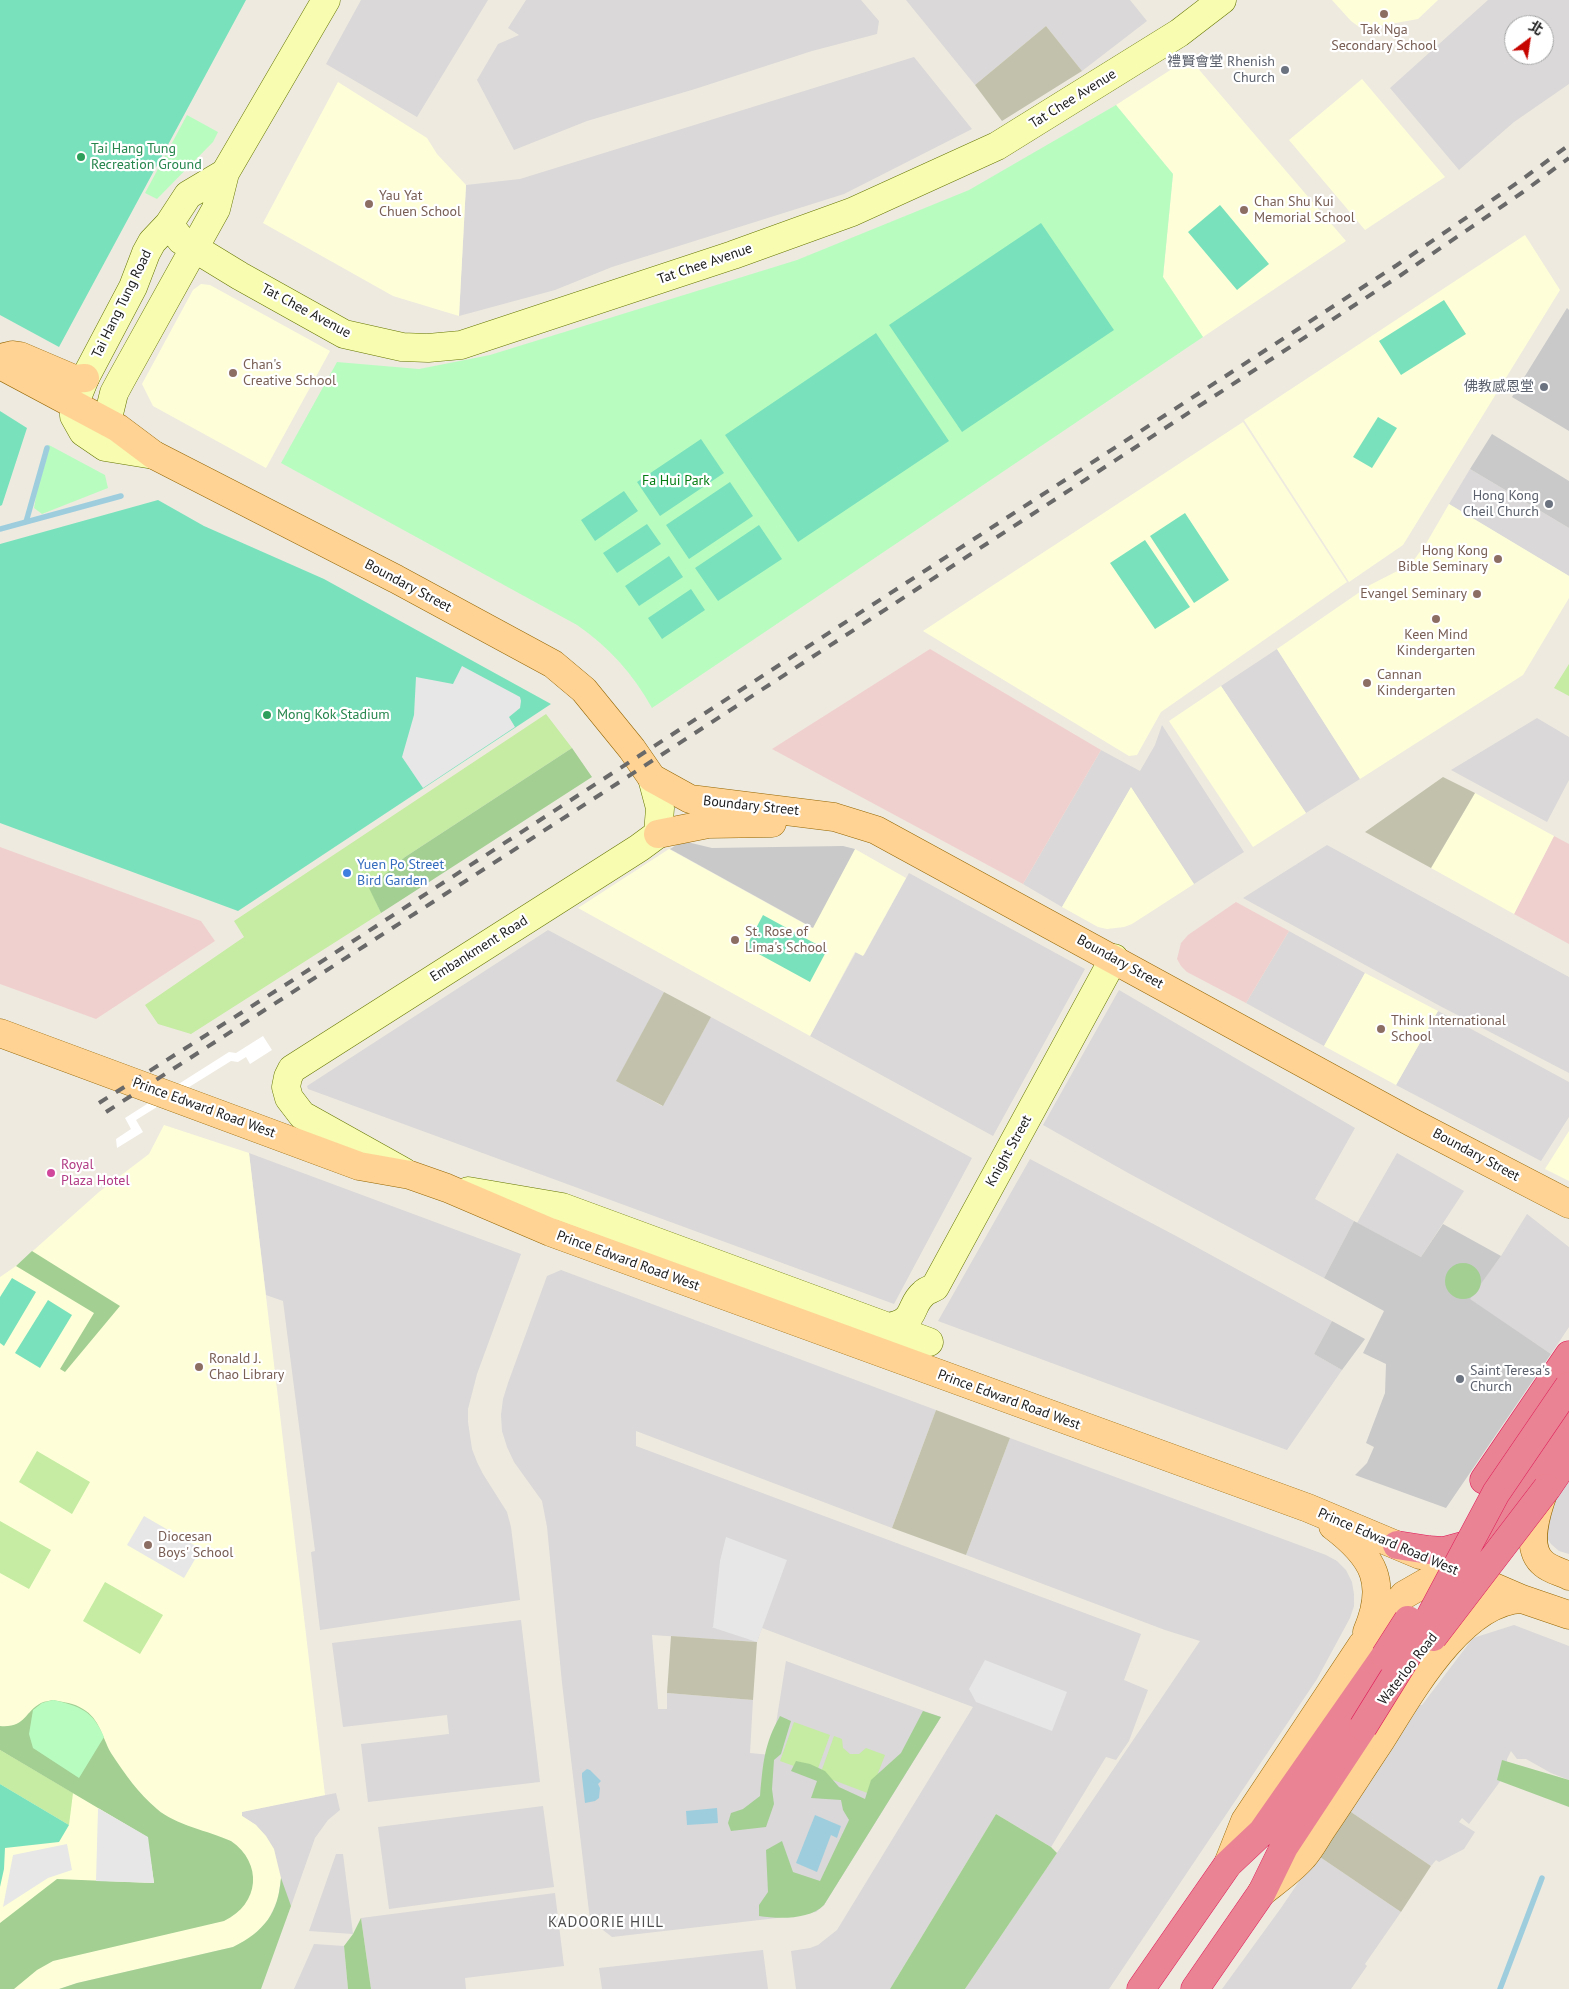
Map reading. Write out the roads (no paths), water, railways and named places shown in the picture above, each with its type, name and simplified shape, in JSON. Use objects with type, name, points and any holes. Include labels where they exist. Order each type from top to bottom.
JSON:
[{"type":"highway","name":"Waterloo Road","points":[[1195,1989],[1262,1892],[1284,1847],[1354,1721],[1468,1505],[1569,1354]]},
{"type":"highway","points":[[1354,1721],[1423,1630],[1496,1493],[1569,1386]]},
{"type":"highway","points":[[1396,1545],[1444,1551],[1466,1544],[1485,1533],[1513,1499],[1569,1419]]},
{"type":"highway","name":"Waterloo Road","points":[[1141,1989],[1228,1864],[1262,1832],[1354,1721],[1480,1578],[1569,1456]]},
{"type":"main road","name":"Tai Hang Tung Road","points":[[107,422],[114,393],[216,210],[225,173],[326,0]]},
{"type":"main road","name":"Tat Chee Avenue","points":[[169,224],[181,240],[195,249],[344,334],[402,348],[460,345],[733,255],[852,212],[997,146],[1179,33],[1222,0]]},
{"type":"main road","name":"Tai Hang Tung Road","points":[[74,405],[85,378],[133,287],[152,242],[169,224],[188,195],[225,173]]},
{"type":"main road","points":[[133,287],[168,253],[182,249],[195,249]]},
{"type":"main road","points":[[0,358],[13,355],[20,356],[74,380],[85,378]]},
{"type":"main road","name":"Boundary Street","points":[[0,365],[118,428],[154,456],[396,579],[553,664],[584,690],[632,749],[652,778],[660,808],[658,834]]},
{"type":"main road","name":"Boundary Street","points":[[74,405],[74,416],[79,426],[83,432],[98,444],[105,448],[154,456]]},
{"type":"main road","name":"Boundary Street","points":[[652,778],[690,798],[834,817],[876,830],[1114,958],[1411,1122],[1569,1204]]},
{"type":"main road","points":[[658,834],[708,824],[784,823],[803,812]]},
{"type":"main road","name":"Embankment Road","points":[[300,1063],[639,848],[658,834]]},
{"type":"main road","name":"Knight Street","points":[[888,1327],[906,1321],[923,1293],[935,1287],[1114,958]]},
{"type":"main road","name":"Prince Edward Road West","points":[[0,1033],[359,1166],[410,1175],[447,1188],[558,1235],[1308,1508],[1522,1599],[1569,1615]]},
{"type":"main road","name":"Prince Edward Road West","points":[[300,1063],[292,1069],[286,1087],[289,1098],[302,1115],[410,1175]]},
{"type":"main road","name":"Prince Edward Road West","points":[[447,1188],[562,1208],[888,1327]]},
{"type":"main road","name":"Waterloo Road","points":[[1228,1864],[1245,1820],[1362,1645],[1404,1595],[1452,1569],[1502,1537],[1526,1511],[1569,1450]]},
{"type":"main road","points":[[1548,1480],[1535,1518],[1534,1547],[1545,1566],[1569,1576]]},
{"type":"main road","points":[[1308,1508],[1346,1536],[1368,1560],[1374,1572],[1377,1591],[1376,1607],[1362,1645]]},
{"type":"main road","name":"Waterloo Road","points":[[1262,1892],[1303,1858],[1421,1677],[1447,1643],[1462,1627],[1478,1615],[1511,1599],[1522,1599]]},
{"type":"main road","points":[[1362,1645],[1394,1635],[1402,1637],[1418,1656],[1421,1663],[1421,1677]]},
{"type":"water","points":[[587,1769],[601,1781],[598,1784],[600,1788],[599,1798],[585,1803],[582,1773]]},
{"type":"water","points":[[717,1808],[718,1823],[687,1825],[686,1811]]},
{"type":"water","points":[[815,1815],[841,1826],[837,1838],[831,1835],[817,1872],[796,1863]]},
{"type":"waterway","points":[[26,522],[47,448]]},
{"type":"waterway","points":[[0,529],[121,496]]},
{"type":"waterway","points":[[1500,1989],[1542,1878]]},
{"type":"railway","points":[[99,1103],[293,980],[1397,265],[1569,145]]},
{"type":"railway","points":[[106,1112],[601,794],[1401,275],[1523,192],[1569,158]]},
{"type":"place","name":"Tak Nga Secondary School","points":[[1384,14]]},
{"type":"place","name":"禮賢會堂 Rhenish Church","points":[[1285,70]]},
{"type":"place","name":"Tai Hang Tung Recreation Ground","points":[[81,157]]},
{"type":"place","name":"Yau Yat Chuen School","points":[[369,204]]},
{"type":"place","name":"Chan Shu Kui Memorial School","points":[[1244,210]]},
{"type":"place","name":"Chan's Creative School","points":[[233,373]]},
{"type":"place","name":"佛教感恩堂","points":[[1544,387]]},
{"type":"place","name":"Hong Kong Cheil Church","points":[[1549,504]]},
{"type":"place","name":"Hong Kong Bible Seminary","points":[[1498,559]]},
{"type":"place","name":"Evangel Seminary","points":[[1477,594]]},
{"type":"place","name":"Keen Mind Kindergarten","points":[[1436,619]]},
{"type":"place","name":"Cannan Kindergarten","points":[[1367,683]]},
{"type":"place","name":"Mong Kok Stadium","points":[[267,715]]},
{"type":"place","name":"Yuen Po Street Bird Garden","points":[[347,873]]},
{"type":"place","name":"St. Rose of Lima's School","points":[[735,940]]},
{"type":"place","name":"Think International School","points":[[1381,1029]]},
{"type":"place","name":"Royal Plaza Hotel","points":[[51,1173]]},
{"type":"place","name":"Ronald J. Chao Library","points":[[199,1367]]},
{"type":"place","name":"Saint Teresa's Church","points":[[1460,1379]]},
{"type":"place","name":"Diocesan Boys' School","points":[[148,1545]]},
{"type":"district","name":"KADOORIE HILL","points":[[606,1923]]},
{"type":"park label","name":"Fa Hui Park","points":[[676,481]]}]
